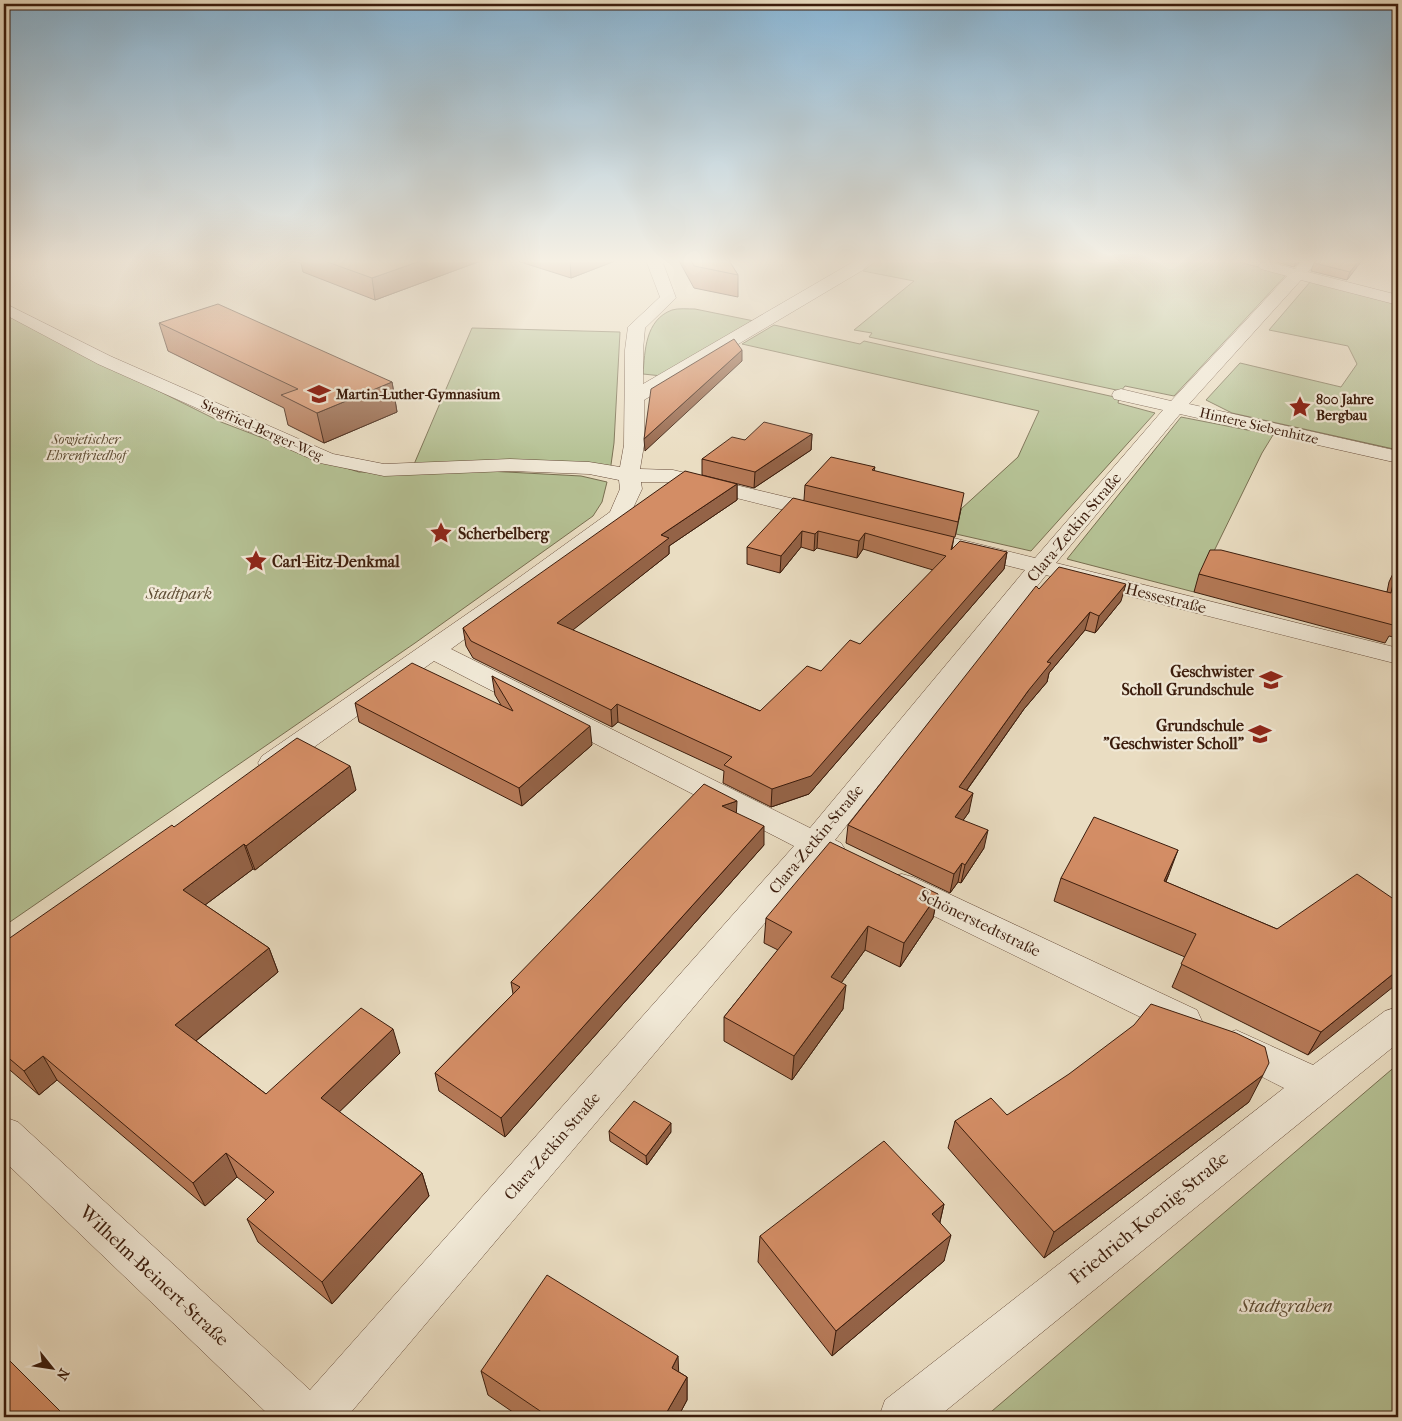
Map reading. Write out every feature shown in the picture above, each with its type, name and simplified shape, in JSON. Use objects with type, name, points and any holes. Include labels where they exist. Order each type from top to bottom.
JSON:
[{"type":"street","name":"Siegfried-Berger-Weg","points":[[37,325],[104,360],[327,459],[384,470],[510,465],[589,468],[630,475]]},
{"type":"street","points":[[254,776],[619,516],[632,489],[630,475],[634,445],[634,350],[637,328],[640,325]]},
{"type":"street","points":[[635,397],[760,325]]},
{"type":"street","name":"Clara-Zetkin-Straße","points":[[317,1417],[814,844],[1040,566],[1176,407],[1251,325]]},
{"type":"street","name":"Hintere Siebenhitze","points":[[1121,394],[1398,457]]},
{"type":"street","points":[[630,475],[673,476],[847,519]]},
{"type":"street","name":"Hessestraße","points":[[895,531],[1398,656]]},
{"type":"street","name":"Schönerstedtstraße","points":[[432,650],[814,844],[1316,1085]]},
{"type":"street","name":"Friedrich-Koenig-Straße","points":[[902,1417],[1316,1085],[1398,1022]]},
{"type":"street","name":"Wilhelm-Beinert-Straße","points":[[4,1135],[305,1417]]},
{"type":"green space","name":"Stadtpark","points":[[4,325],[27,325],[221,422],[323,461],[359,472],[488,471],[581,476],[607,482],[602,502],[593,516],[415,643],[4,926]]},
{"type":"green space","points":[[653,325],[747,325],[662,376],[643,374],[646,346]]},
{"type":"green space","points":[[775,325],[860,344],[864,341],[1119,398],[1118,403],[1155,413],[1031,551],[956,534],[961,509],[1018,457],[1039,411],[742,344]]},
{"type":"green space","points":[[860,325],[1239,325],[1174,396],[1125,386],[1121,391],[869,337],[872,333],[854,330]]},
{"type":"green space","points":[[1273,325],[1398,325],[1398,450],[1232,413],[1206,400],[1240,363],[1341,387],[1357,364],[1348,346],[1269,330]]},
{"type":"green space","points":[[472,328],[620,332],[614,443],[610,472],[412,469]]},
{"type":"green space","points":[[1181,417],[1273,435],[1262,453],[1194,592],[1067,559]]},
{"type":"green space","name":"Stadtgraben","points":[[1398,1064],[1398,1417],[985,1417]]},
{"type":"building","points":[[164,325],[266,325],[392,382],[317,413],[281,395],[298,389]]},
{"type":"building","points":[[734,339],[742,350],[644,439],[651,389]]},
{"type":"building","points":[[764,422],[812,434],[755,472],[702,459],[732,437],[745,440]]},
{"type":"building","points":[[831,457],[875,467],[872,470],[964,493],[958,522],[805,485]]},
{"type":"building","points":[[685,471],[737,484],[661,535],[669,538],[557,623],[760,711],[807,666],[821,671],[850,640],[860,644],[946,556],[865,533],[859,541],[818,531],[815,534],[802,531],[781,556],[747,547],[793,498],[954,537],[951,550],[960,541],[1007,552],[811,776],[772,789],[724,765],[732,757],[617,704],[611,710],[471,641],[463,628]]},
{"type":"building","points":[[1210,550],[1221,550],[1391,593],[1398,565],[1398,618],[1395,618],[1393,625],[1199,574]]},
{"type":"building","points":[[1059,567],[1126,584],[1099,616],[1090,612],[1047,662],[1051,663],[1028,691],[959,787],[973,793],[955,817],[988,830],[965,865],[962,863],[954,874],[848,825],[1036,586],[1039,589]]},
{"type":"building","points":[[412,663],[513,711],[492,676],[590,726],[519,788],[355,703]]},
{"type":"building","points":[[297,738],[350,766],[246,846],[244,844],[183,890],[269,948],[175,1025],[266,1094],[361,1008],[393,1029],[321,1098],[422,1173],[322,1282],[247,1219],[274,1192],[226,1153],[193,1183],[43,1056],[24,1071],[4,1054],[4,942],[172,825],[174,827]]},
{"type":"building","points":[[704,784],[737,801],[722,806],[764,826],[501,1118],[435,1073],[520,987],[511,982]]},
{"type":"building","points":[[1094,817],[1178,850],[1164,881],[1277,929],[1357,874],[1398,902],[1398,970],[1321,1032],[1181,964],[1196,934],[1061,878]]},
{"type":"building","points":[[830,842],[938,894],[904,943],[868,926],[831,977],[846,985],[794,1056],[724,1017],[792,932],[766,918]]},
{"type":"building","points":[[1151,1004],[1236,1033],[1265,1047],[1269,1063],[1263,1075],[1054,1232],[955,1121],[991,1098],[1007,1115],[1069,1074],[1134,1025]]},
{"type":"building","points":[[634,1101],[671,1123],[646,1156],[609,1131]]},
{"type":"building","points":[[884,1141],[944,1204],[932,1214],[951,1235],[836,1331],[760,1236]]},
{"type":"building","points":[[547,1275],[678,1356],[672,1368],[687,1377],[664,1417],[549,1417],[481,1371]]},
{"type":"building","points":[[4,1355],[66,1417],[4,1417]]},
{"type":"place","name":"Martin-Luther-Gymnasium","points":[[319,394]]},
{"type":"place","name":"800 Jahre Bergbau","points":[[1300,407]]},
{"type":"place","name":"Scherbelberg","points":[[441,533]]},
{"type":"place","name":"Carl-Eitz-Denkmal","points":[[256,561]]},
{"type":"place","name":"Geschwister Scholl Grundschule","points":[[1271,680]]},
{"type":"place","name":"Grundschule \"Geschwister Scholl\"","points":[[1260,734]]},
{"type":"park label","name":"Sowjetischer Ehrenfriedhof","points":[[86,448]]}]
